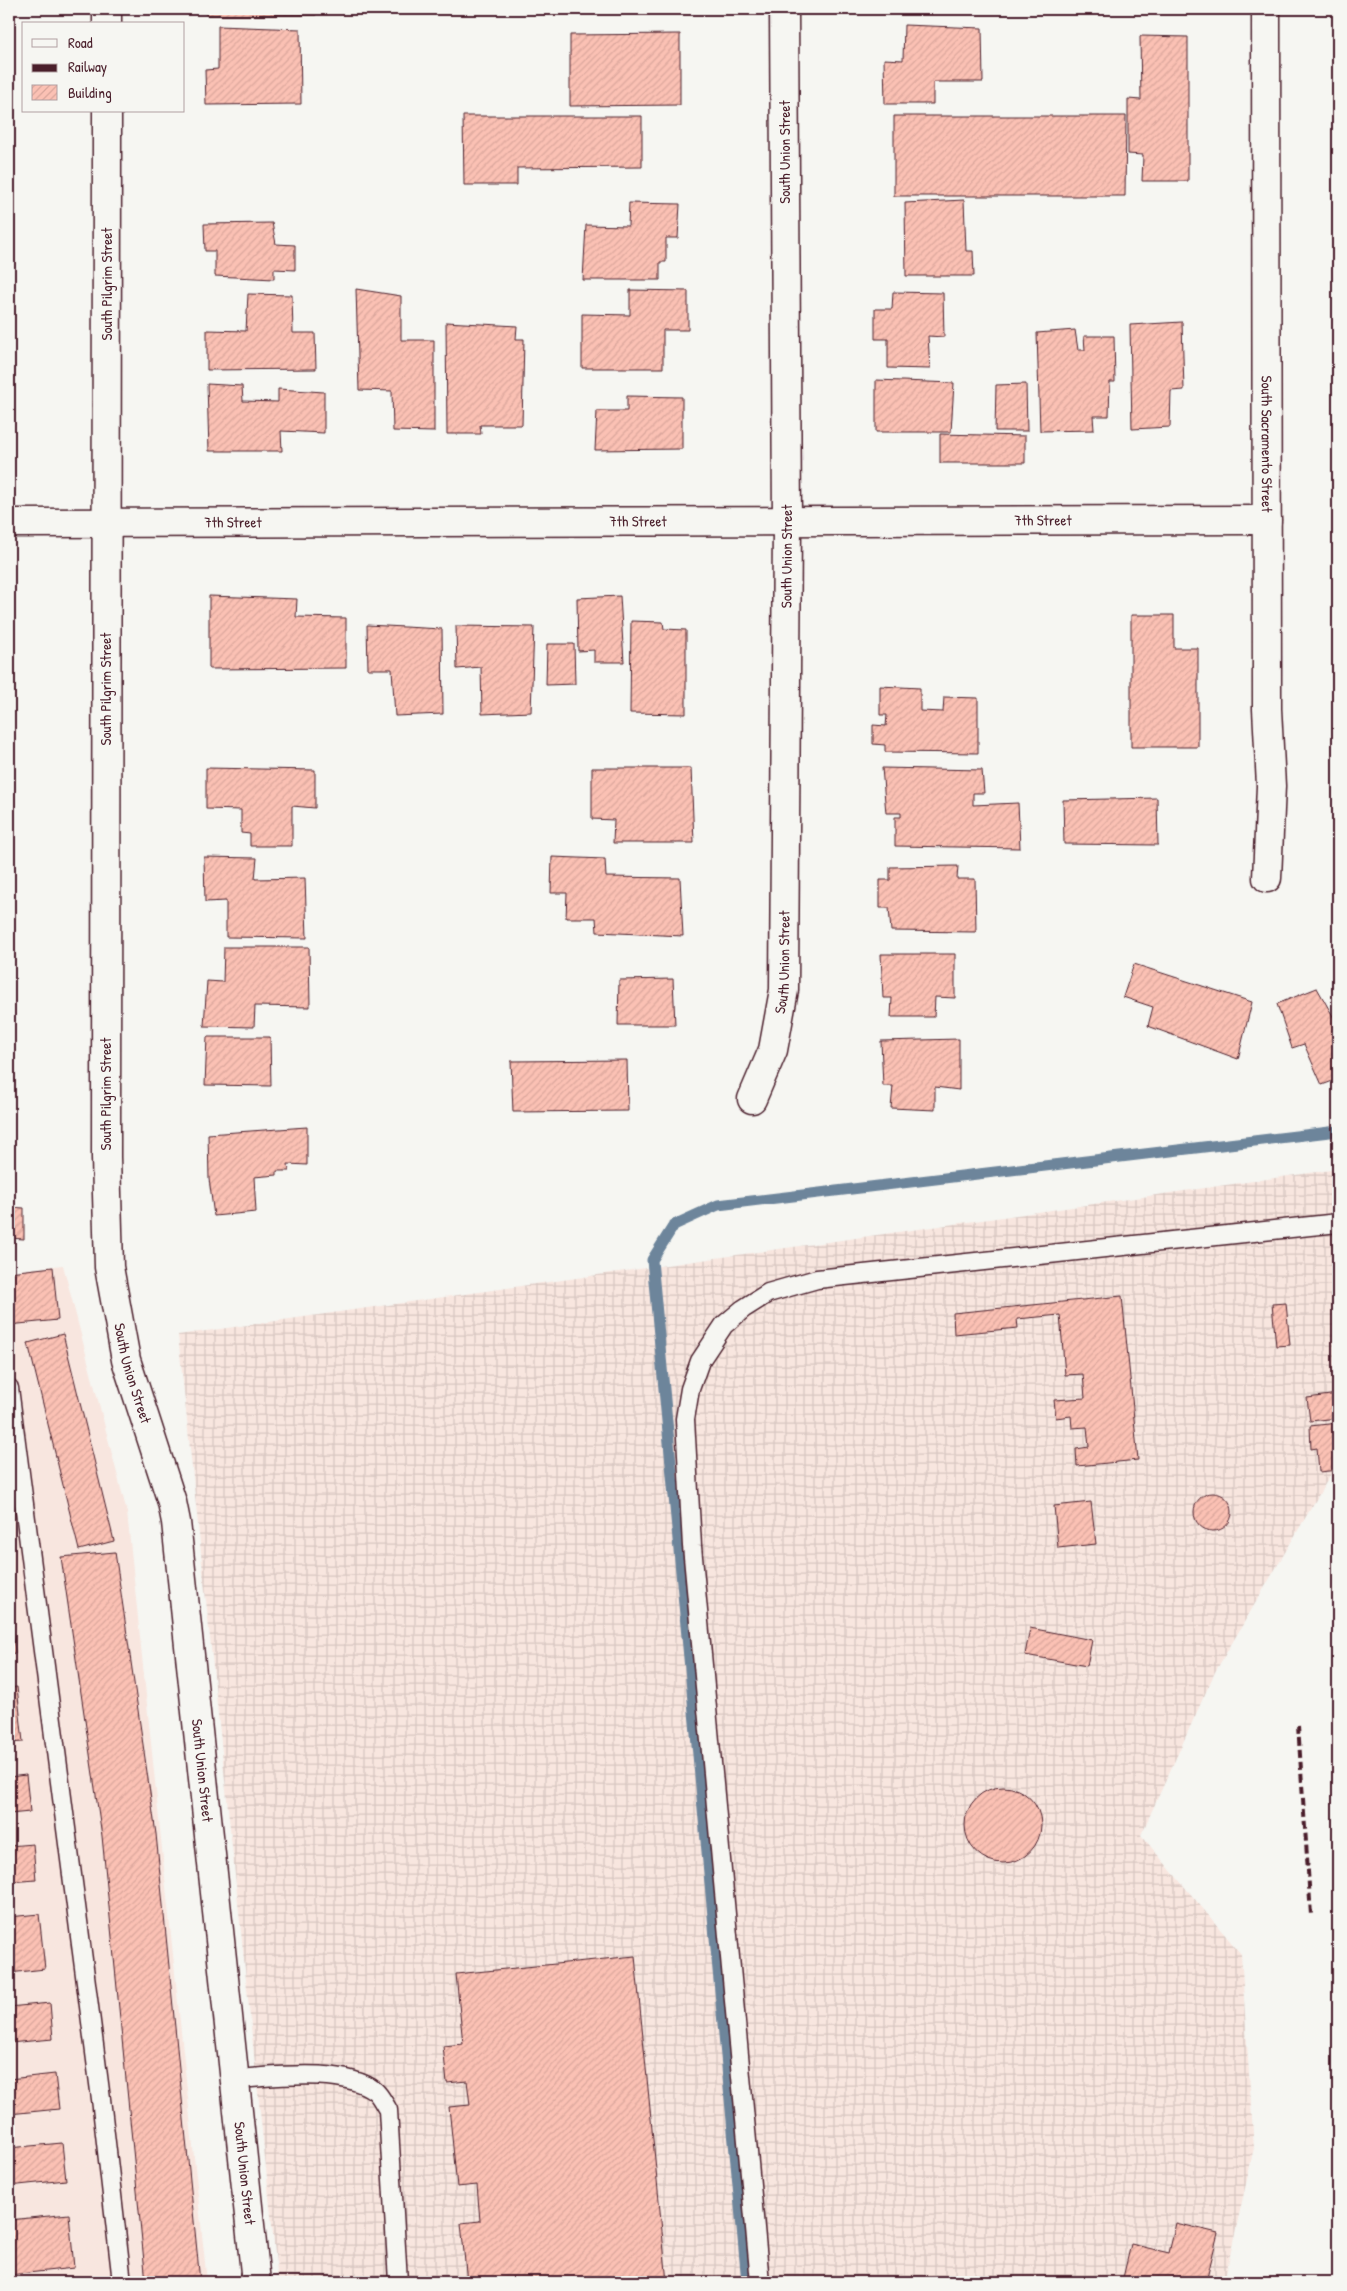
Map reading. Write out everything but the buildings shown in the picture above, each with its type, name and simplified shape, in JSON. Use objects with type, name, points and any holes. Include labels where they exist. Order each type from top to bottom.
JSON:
[{"type":"street","points":[[107,9],[107,22]]},
{"type":"street","name":"South Union Street","points":[[752,1099],[773,1050],[784,990],[787,522],[784,9]]},
{"type":"street","name":"South Sacramento Street","points":[[1266,9],[1267,709],[1271,786],[1267,878]]},
{"type":"street","name":"South Pilgrim Street","points":[[107,112],[106,1158],[109,1267]]},
{"type":"street","name":"7th Street","points":[[9,523],[1267,520]]},
{"type":"street","name":"South Union Street","points":[[109,1267],[126,1360],[172,1502],[176,1522],[256,2282]]},
{"type":"lane","points":[[760,2282],[692,1546],[685,1419],[690,1389],[700,1361],[724,1325],[743,1308],[782,1287],[817,1279],[1338,1223]]},
{"type":"lane","points":[[9,1388],[102,2099],[122,2282]]},
{"type":"lane","points":[[235,2079],[299,2075],[350,2078],[376,2091],[388,2110],[398,2282]]},
{"type":"shaded area","points":[[1338,1169],[1338,1462],[1215,1672],[1141,1835],[1241,1954],[1254,2148],[1224,2282],[278,2282],[178,1335]]},
{"type":"shaded area","points":[[63,1265],[127,1512],[207,2282],[9,2282],[9,1271]]},
{"type":"waterway","points":[[747,2282],[652,1260],[674,1225],[718,1205],[1338,1131]]},
{"type":"railway","points":[[1298,1726],[1311,1915]]}]
